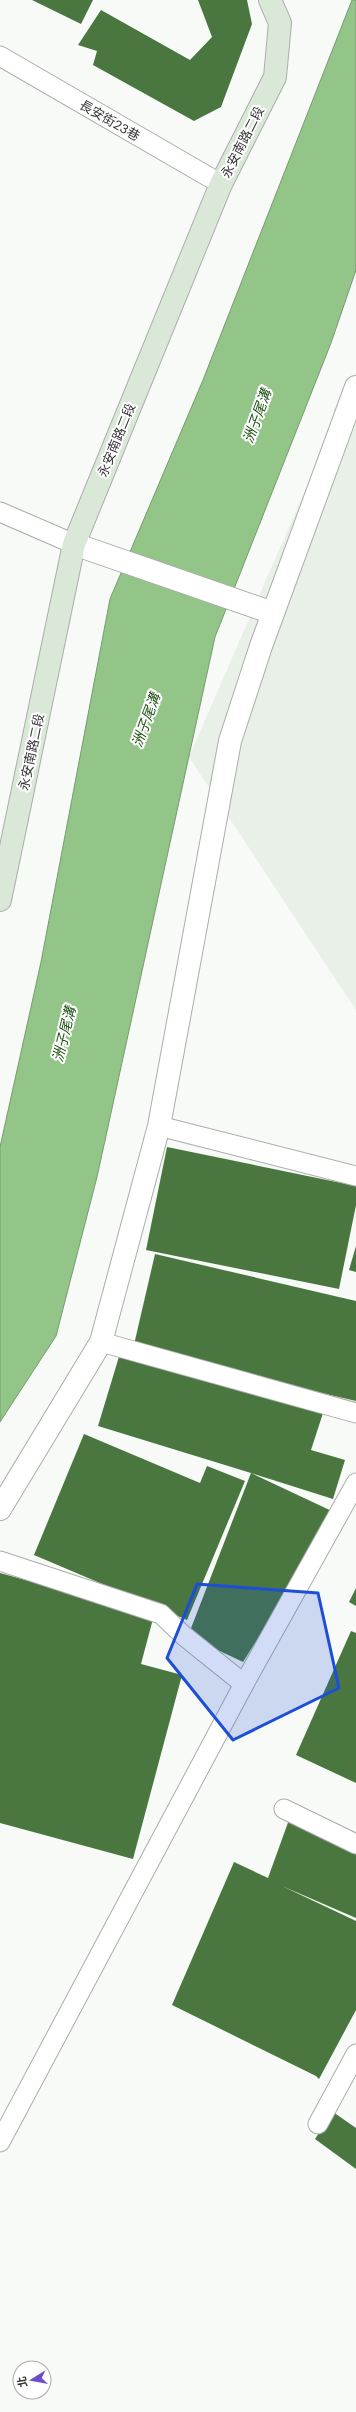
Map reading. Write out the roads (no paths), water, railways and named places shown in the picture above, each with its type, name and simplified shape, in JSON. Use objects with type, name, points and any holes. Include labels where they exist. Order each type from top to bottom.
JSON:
[{"type":"main road","name":"永安南路二段","points":[[0,900],[74,544],[221,184],[275,77],[280,23],[270,0]]},
{"type":"street","points":[[0,1509],[101,1342],[159,1126],[230,741],[274,613],[356,387]]},
{"type":"street","points":[[74,544],[274,613]]},
{"type":"lane","name":"長安街23巷","points":[[0,56],[221,184]]},
{"type":"lane","points":[[0,512],[74,544]]},
{"type":"lane","points":[[159,1126],[356,1176]]},
{"type":"lane","points":[[101,1342],[356,1413]]},
{"type":"lane","points":[[0,2142],[244,1684],[356,1483]]},
{"type":"lane","points":[[0,1561],[161,1614],[183,1635],[244,1684]]},
{"type":"lane","points":[[284,1809],[356,1844]]},
{"type":"lane","points":[[318,2124],[356,2054]]},
{"type":"water","name":"洲子尾溝","points":[[352,0],[356,0],[356,270],[331,343],[215,637],[97,1177],[56,1336],[0,1422],[0,1147],[41,962],[110,599],[203,380]]}]
